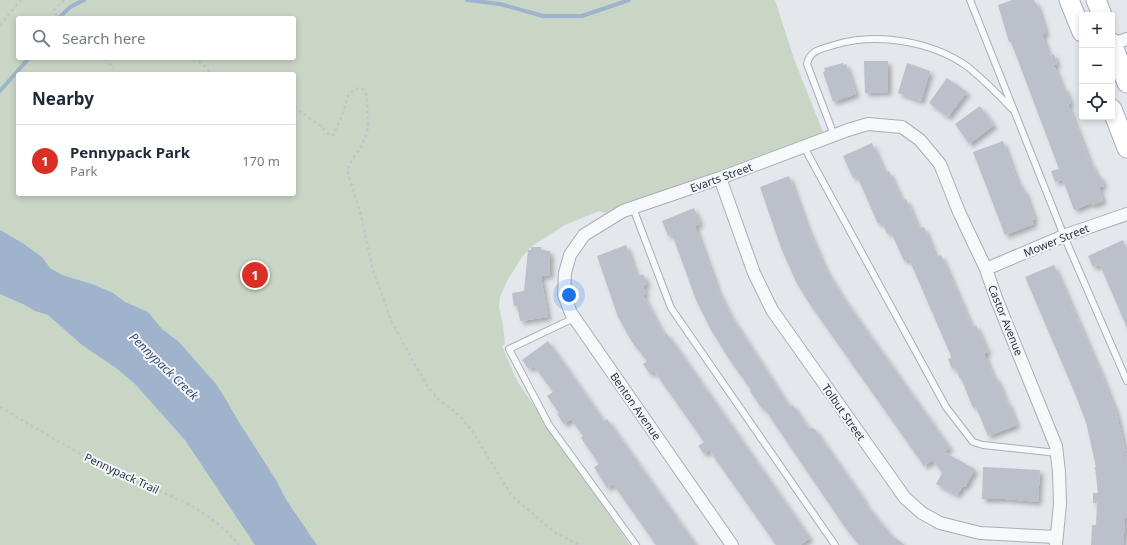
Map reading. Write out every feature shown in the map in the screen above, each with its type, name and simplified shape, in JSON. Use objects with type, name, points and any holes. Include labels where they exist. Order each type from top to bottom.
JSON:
[{"type":"main road","points":[[1069,0],[1079,25]]},
{"type":"main road","points":[[1096,0],[1101,12]]},
{"type":"main road","points":[[1114,48],[1127,83]]},
{"type":"main road","points":[[1115,117],[1127,148]]},
{"type":"street","points":[[1115,43],[1127,39]]},
{"type":"street","name":"Evarts Street","points":[[568,260],[584,235],[623,211],[720,178],[834,135],[868,124],[890,126]]},
{"type":"street","name":"Castor Avenue","points":[[890,126],[902,127],[920,140],[940,164],[959,212],[986,269],[996,298],[1056,446],[1059,472],[1060,504],[1056,541]]},
{"type":"street","name":"Tolbut Street","points":[[720,178],[754,273],[772,310],[905,498],[922,513],[940,523],[980,533],[1056,541]]},
{"type":"street","name":"Mower Street","points":[[986,269],[1064,236],[1127,214]]},
{"type":"street","name":"Benton Avenue","points":[[568,260],[565,273],[564,295],[571,313],[732,545]]},
{"type":"lane","points":[[970,0],[1064,236],[1127,381]]},
{"type":"lane","points":[[834,135],[807,64],[808,57],[815,50],[862,40],[886,39],[908,42],[939,51],[967,66],[990,86],[1015,112]]},
{"type":"lane","points":[[804,147],[946,407],[973,442],[982,445],[1057,453]]},
{"type":"lane","points":[[633,208],[671,308],[835,545]]},
{"type":"lane","points":[[574,318],[509,349],[549,425],[636,545]]},
{"type":"path","points":[[0,25],[21,0]]},
{"type":"path","points":[[60,16],[56,14],[54,10],[57,5],[64,0]]},
{"type":"path","points":[[107,60],[113,69]]},
{"type":"path","points":[[194,60],[206,66],[209,72]]},
{"type":"path","points":[[296,108],[322,127],[330,136],[333,135],[337,127],[348,96],[355,89],[360,88],[364,90],[367,103],[368,128],[362,146],[348,165],[348,173],[361,215],[372,267],[391,320],[427,385],[438,399],[461,417],[474,434],[512,496],[554,532],[579,545]]},
{"type":"path","name":"Pennypack Trail","points":[[0,407],[107,468],[165,492],[187,503],[212,519],[227,531],[239,545]]},
{"type":"green space","points":[[0,0],[775,0],[794,59],[823,132],[605,213],[599,211],[565,225],[532,246],[522,257],[507,281],[500,297],[499,307],[505,344],[502,346],[517,381],[630,545],[0,545]]},
{"type":"water","name":"Pennypack Creek","points":[[0,230],[24,244],[42,257],[50,268],[62,275],[95,285],[113,293],[125,302],[148,312],[162,329],[179,342],[216,384],[276,480],[287,501],[317,545],[255,545],[185,440],[135,384],[116,368],[82,345],[48,315],[35,311],[0,294]]},
{"type":"building","points":[[1012,0],[1034,0],[1037,4],[1046,33],[1042,35],[1049,55],[1054,54],[1057,64],[1054,65],[1063,89],[1065,88],[1071,103],[1068,105],[1091,165],[1092,164],[1097,176],[1100,175],[1104,186],[1099,187],[1103,201],[1092,205],[1091,203],[1074,210],[1063,180],[1055,182],[1051,171],[1059,169],[1011,42],[1009,42],[998,5]]},
{"type":"building","points":[[864,61],[888,61],[888,92],[865,93]]},
{"type":"building","points":[[843,63],[843,65],[846,64],[856,94],[833,102],[823,72],[825,71],[824,68]]},
{"type":"building","points":[[907,63],[930,71],[921,101],[898,93]]},
{"type":"building","points":[[947,78],[967,92],[948,117],[929,103]]},
{"type":"building","points":[[980,106],[994,125],[969,144],[955,124]]},
{"type":"building","points":[[1003,141],[1018,183],[1020,183],[1022,190],[1024,189],[1035,219],[1032,220],[1034,224],[1005,235],[973,152]]},
{"type":"building","points":[[872,143],[885,173],[889,171],[902,201],[906,199],[919,229],[924,227],[936,257],[941,255],[972,327],[976,325],[988,352],[984,354],[994,378],[996,377],[1007,403],[1008,402],[1017,425],[988,436],[976,407],[973,408],[961,378],[960,379],[955,367],[952,369],[948,359],[951,358],[951,356],[909,259],[904,261],[891,232],[887,234],[882,222],[878,224],[857,176],[853,178],[843,156]]},
{"type":"building","points":[[789,176],[808,229],[825,268],[842,296],[950,448],[944,452],[975,469],[965,487],[963,486],[957,495],[936,484],[942,473],[933,460],[924,466],[811,306],[796,282],[781,248],[760,187]]},
{"type":"building","points":[[694,208],[700,224],[695,226],[719,293],[731,316],[789,406],[793,405],[809,429],[812,427],[813,429],[814,428],[865,501],[864,502],[891,535],[905,545],[859,545],[846,529],[764,408],[762,409],[750,391],[751,390],[729,359],[711,330],[696,300],[672,234],[668,236],[662,221]]},
{"type":"building","points":[[1123,240],[1127,249],[1127,328],[1100,265],[1093,267],[1088,256]]},
{"type":"building","points":[[626,245],[637,276],[643,274],[645,278],[647,284],[643,286],[646,294],[643,295],[664,335],[666,333],[673,342],[810,538],[800,545],[776,545],[709,450],[704,454],[698,446],[704,442],[654,371],[650,374],[643,364],[647,361],[632,342],[618,317],[597,256]]},
{"type":"building","points":[[531,247],[541,247],[541,250],[550,251],[550,275],[541,276],[548,317],[521,321],[517,306],[514,306],[512,293],[524,291],[528,250],[531,250]]},
{"type":"building","points":[[1054,265],[1116,412],[1126,453],[1127,467],[1127,518],[1125,517],[1123,545],[1091,545],[1092,525],[1096,525],[1097,503],[1093,503],[1093,493],[1098,493],[1096,467],[1086,422],[1025,277]]},
{"type":"building","points":[[548,341],[604,421],[607,419],[696,545],[656,545],[613,484],[607,488],[594,467],[599,464],[581,438],[583,436],[571,419],[564,424],[557,414],[559,413],[547,396],[553,392],[534,366],[529,369],[522,360]]},
{"type":"building","points":[[983,467],[1040,470],[1038,502],[1006,499],[982,499]]},
{"type":"waterway","points":[[61,16],[70,7],[84,0]]},
{"type":"waterway","points":[[467,0],[500,4],[543,16],[582,16],[629,0]]},
{"type":"waterway","points":[[17,72],[27,60]]},
{"type":"waterway","points":[[0,91],[16,73]]},
{"type":"place","name":"Pennypack Park","points":[[255,275]]}]
